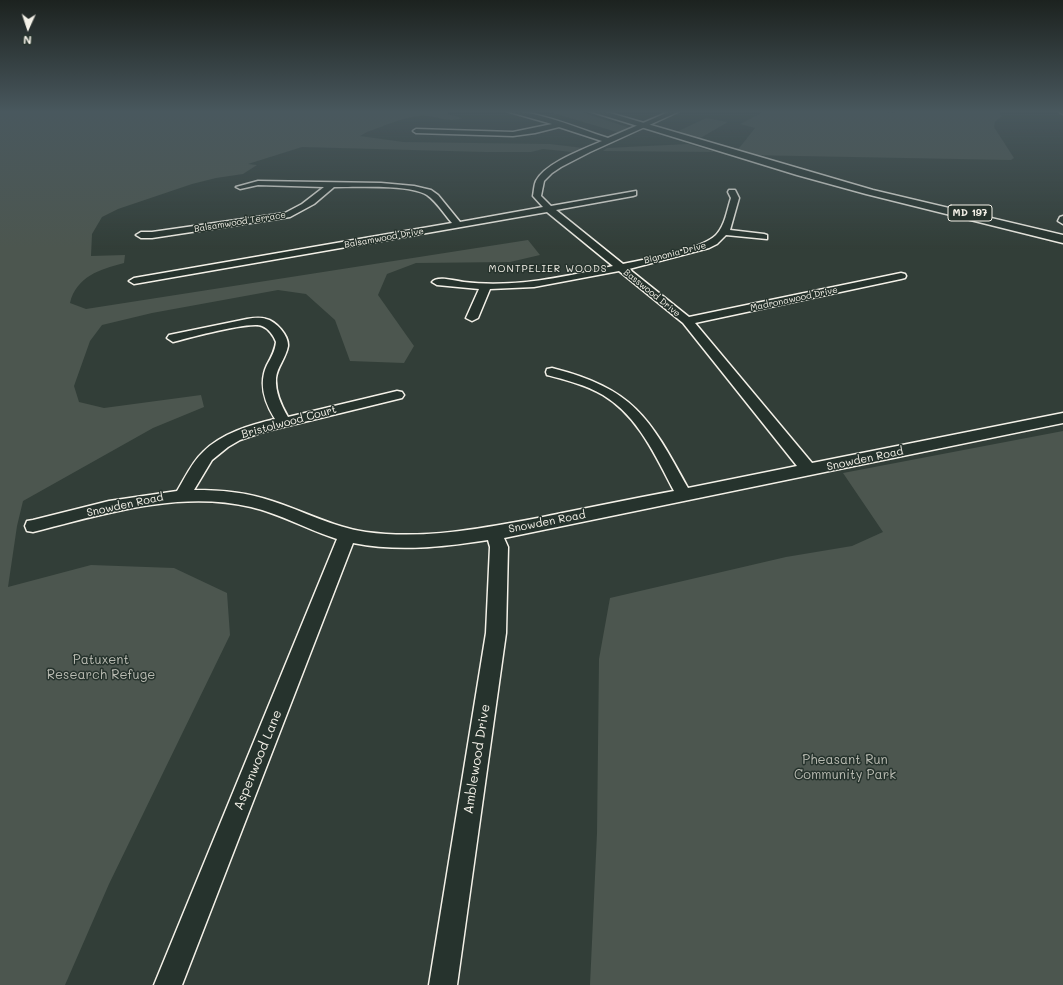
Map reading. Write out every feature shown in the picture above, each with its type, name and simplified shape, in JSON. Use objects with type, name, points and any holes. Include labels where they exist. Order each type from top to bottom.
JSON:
[{"type":"main road","name":"MD 197","points":[[746,157],[864,190],[1063,239]]},
{"type":"main road","name":"MD 197","points":[[864,190],[1063,235]]},
{"type":"street","name":"Basswood Drive","points":[[575,157],[558,165],[544,175],[538,186],[537,196],[539,200],[688,321],[809,470]]},
{"type":"street","points":[[240,186],[258,183],[397,186],[421,190],[435,197],[458,225]]},
{"type":"street","name":"Balsamwood Terrace","points":[[141,234],[167,233],[287,215],[313,202],[331,185]]},
{"type":"street","points":[[732,192],[735,198],[725,232],[764,237]]},
{"type":"street","name":"Balsamwood Drive","points":[[134,281],[633,193]]},
{"type":"street","name":"Bignonia Drive","points":[[437,282],[486,286],[551,282],[705,247],[715,242],[725,232]]},
{"type":"street","name":"Madronawood Drive","points":[[688,321],[901,276]]},
{"type":"street","points":[[472,318],[486,286]]},
{"type":"street","points":[[173,338],[248,322],[261,322],[268,324],[280,337],[282,342],[282,349],[271,372],[269,380],[272,399],[284,422]]},
{"type":"street","points":[[552,372],[581,381],[607,392],[634,414],[659,450],[684,495]]},
{"type":"street","name":"Bristolwood Court","points":[[183,495],[202,462],[215,449],[247,432],[397,394]]},
{"type":"street","name":"Snowden Road","points":[[33,526],[143,499],[183,495],[215,496],[256,501],[273,506],[325,528],[347,535],[376,539],[414,541],[461,538],[494,533],[1063,418]]},
{"type":"street","name":"Amblewood Drive","points":[[443,985],[496,633],[499,547],[494,533]]},
{"type":"street","name":"Aspenwood Lane","points":[[168,985],[347,535]]},
{"type":"green space","name":"Patuxent Research Refuge","points":[[0,157],[270,157],[248,164],[257,165],[243,174],[216,178],[192,184],[118,209],[102,217],[92,234],[91,256],[125,255],[124,263],[98,271],[83,280],[73,294],[70,303],[86,309],[528,240],[540,255],[510,262],[416,263],[387,274],[378,295],[414,346],[404,363],[350,361],[335,320],[306,294],[278,290],[152,313],[102,325],[90,341],[74,386],[79,402],[104,408],[201,395],[204,407],[153,428],[23,501],[17,526],[8,587],[91,565],[174,568],[227,593],[230,635],[109,884],[65,985],[0,985]]},
{"type":"green space","points":[[850,157],[1013,157],[1011,160]]},
{"type":"green space","name":"Pheasant Run Community Park","points":[[1063,431],[1063,985],[590,985],[597,833],[599,659],[610,598],[786,557],[852,546],[883,532],[843,473]]},
{"type":"district","name":"MONTPELIER WOODS","points":[[548,269]]}]
